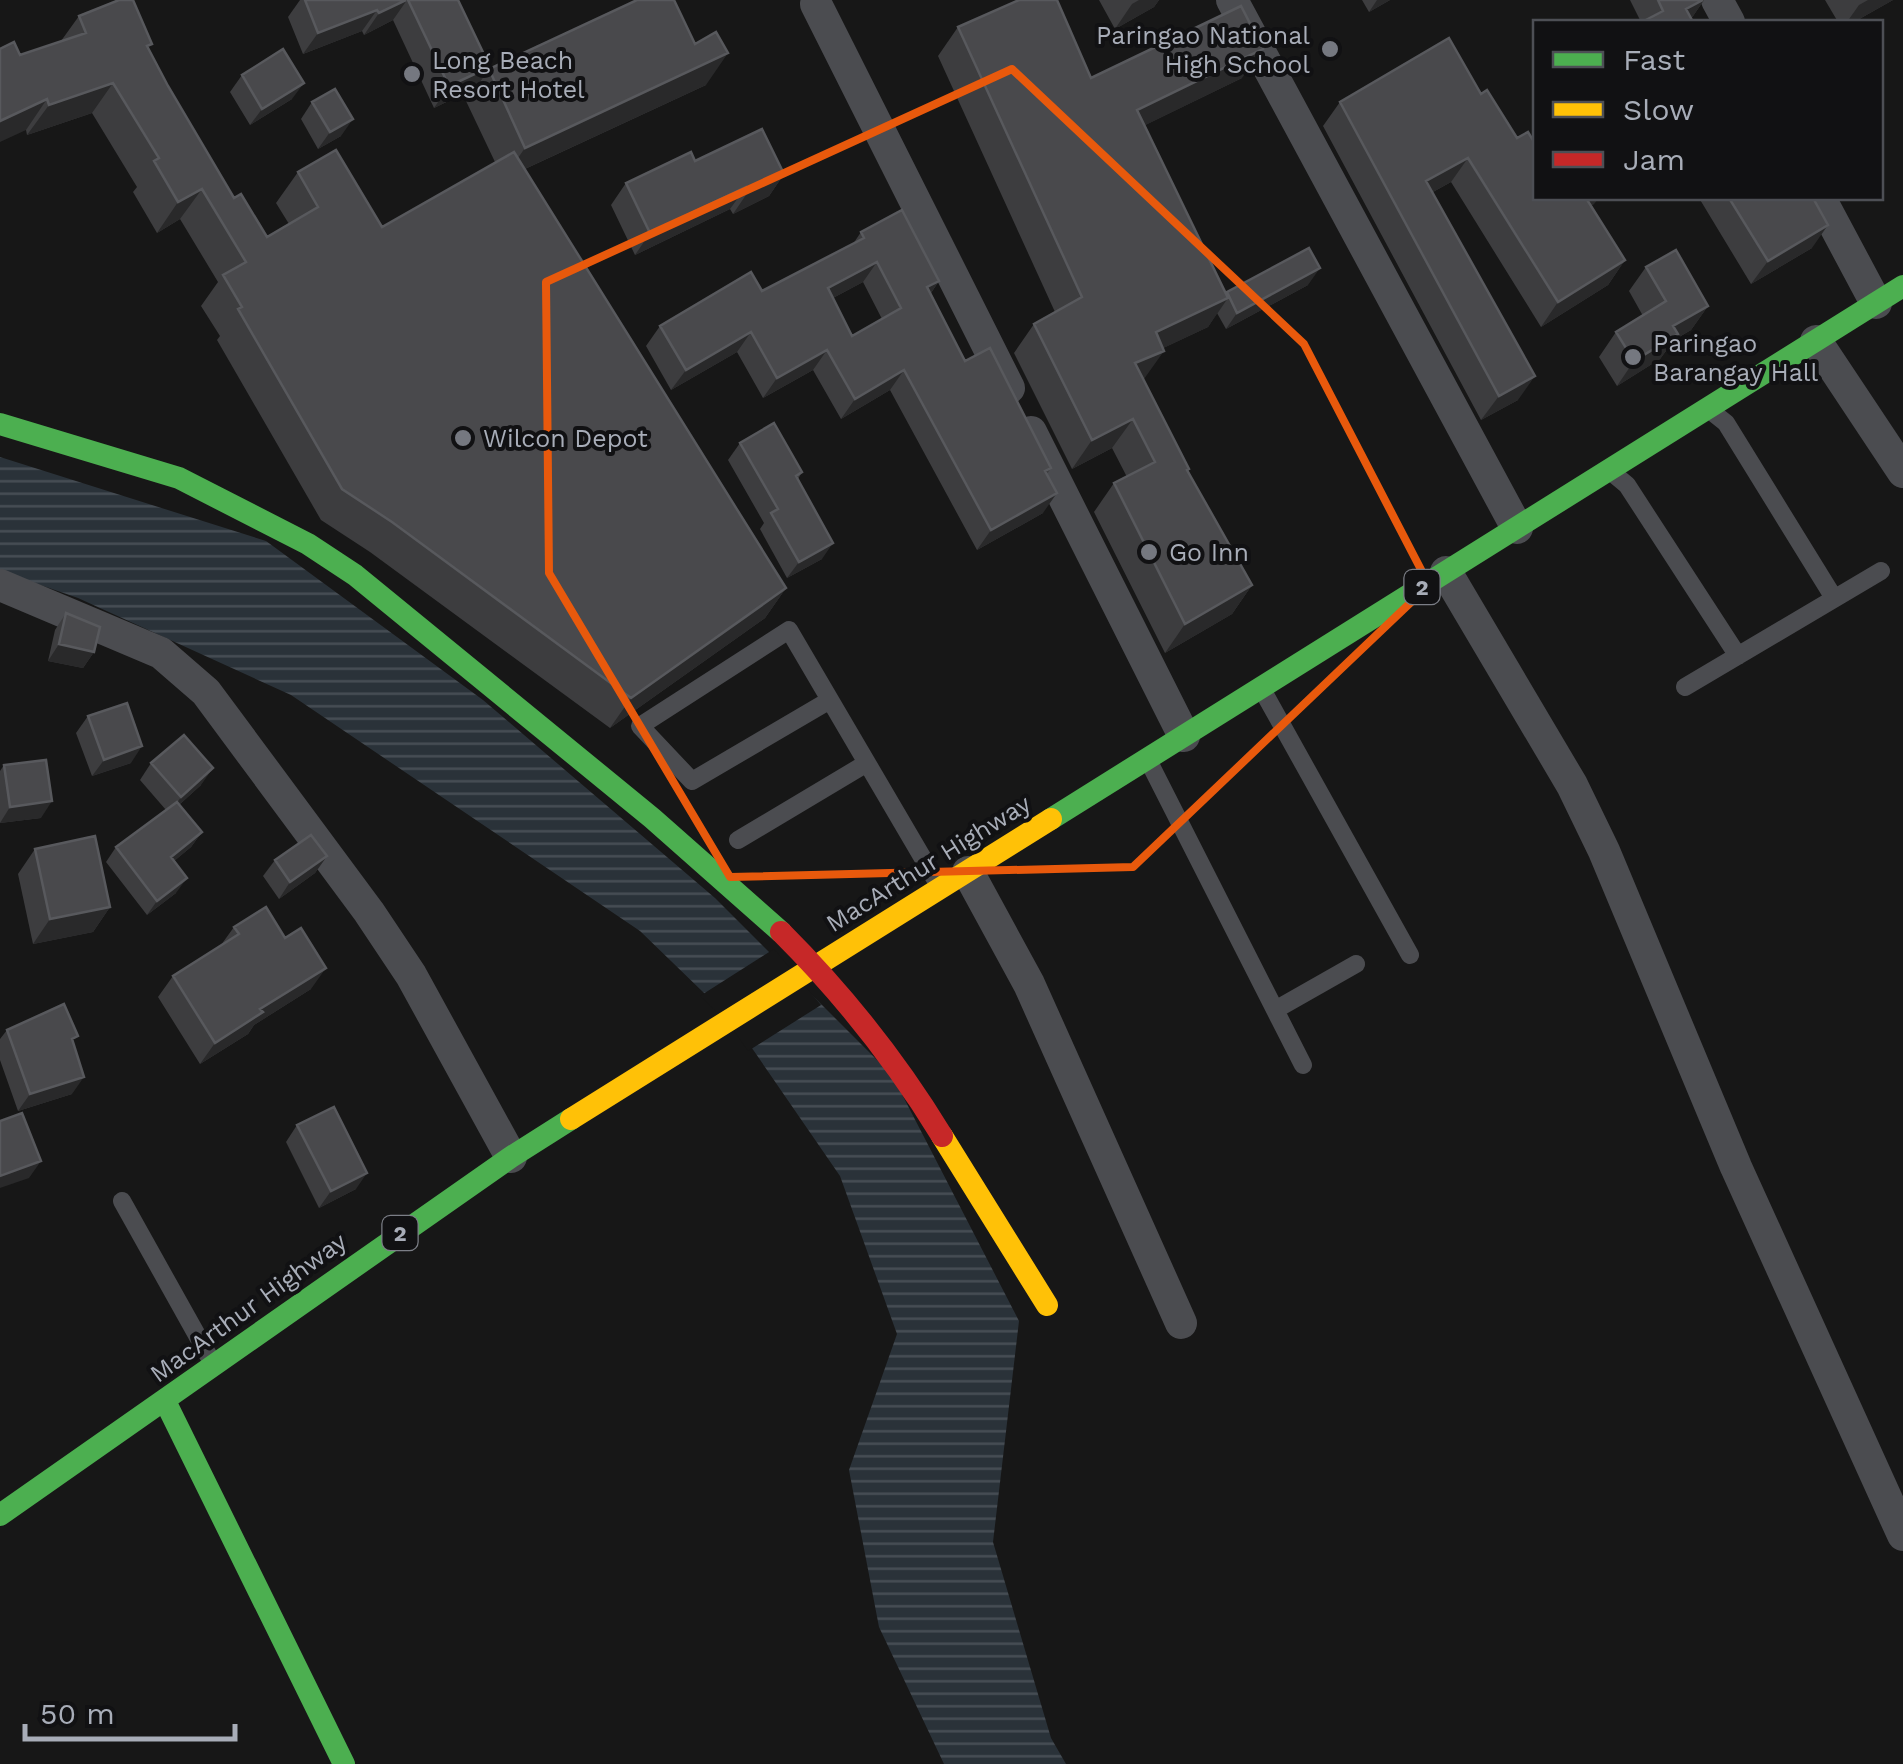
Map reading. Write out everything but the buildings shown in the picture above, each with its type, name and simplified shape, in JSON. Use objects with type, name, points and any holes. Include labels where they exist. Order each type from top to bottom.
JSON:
[{"type":"main road","name":"MacArthur Highway","points":[[0,1514],[510,1157],[1889,295]]},
{"type":"main road","points":[[0,424],[179,478],[308,544],[355,575],[652,818],[754,905],[905,1075],[1048,1305]]},
{"type":"main road","points":[[165,1401],[344,1764]]},
{"type":"street","points":[[1232,0],[1517,528]]},
{"type":"street","points":[[816,4],[1184,736]]},
{"type":"street","points":[[1821,200],[1889,295]]},
{"type":"street","points":[[1816,341],[1903,472]]},
{"type":"street","points":[[1446,572],[1572,784],[1596,834],[1736,1167],[1903,1535]]},
{"type":"street","points":[[0,585],[162,653],[206,692],[400,959],[510,1157]]},
{"type":"street","points":[[955,880],[1030,984],[1181,1323]]},
{"type":"lane","points":[[1708,408],[1726,424],[1834,598]]},
{"type":"lane","points":[[1610,470],[1627,485],[1738,656]]},
{"type":"lane","points":[[1685,687],[1881,572]]},
{"type":"lane","points":[[830,700],[692,781],[640,726],[789,630],[867,763],[955,880]]},
{"type":"lane","points":[[1262,688],[1410,955]]},
{"type":"lane","points":[[1148,759],[1304,1065]]},
{"type":"lane","points":[[738,840],[867,763]]},
{"type":"lane","points":[[1276,1010],[1356,964]]},
{"type":"lane","points":[[122,1201],[214,1366]]},
{"type":"highlighted area","points":[[1012,69],[1304,344],[1429,585],[1133,867],[730,877],[549,573],[546,282]]},
{"type":"shaded area","points":[[0,457],[266,541],[483,700],[715,898],[892,1075],[1019,1321],[993,1542],[1051,1738],[1066,1764],[944,1764],[879,1627],[849,1470],[897,1334],[840,1176],[734,1022],[640,931],[291,695],[78,598],[0,571]]},
{"type":"pier","points":[[774,949],[821,1005],[748,1051],[730,1025],[700,996]]},
{"type":"traffic: fast","points":[[1051,819],[1903,286]]},
{"type":"traffic: fast","points":[[0,424],[179,478],[308,544],[355,575],[652,818],[781,932]]},
{"type":"traffic: fast","points":[[0,1515],[571,1119]]},
{"type":"traffic: fast","points":[[165,1401],[344,1764]]},
{"type":"traffic: slow","points":[[571,1119],[1051,819]]},
{"type":"traffic: slow","points":[[942,1136],[1047,1305]]},
{"type":"traffic: jam","points":[[781,932],[868,1029],[942,1136]]},
{"type":"place","name":"Paringao National High School","points":[[1330,49]]},
{"type":"place","name":"Long Beach Resort Hotel","points":[[412,74]]},
{"type":"place","name":"Paringao Barangay Hall","points":[[1633,357]]},
{"type":"place","name":"Wilcon Depot","points":[[463,438]]},
{"type":"place","name":"Go Inn","points":[[1149,552]]}]
